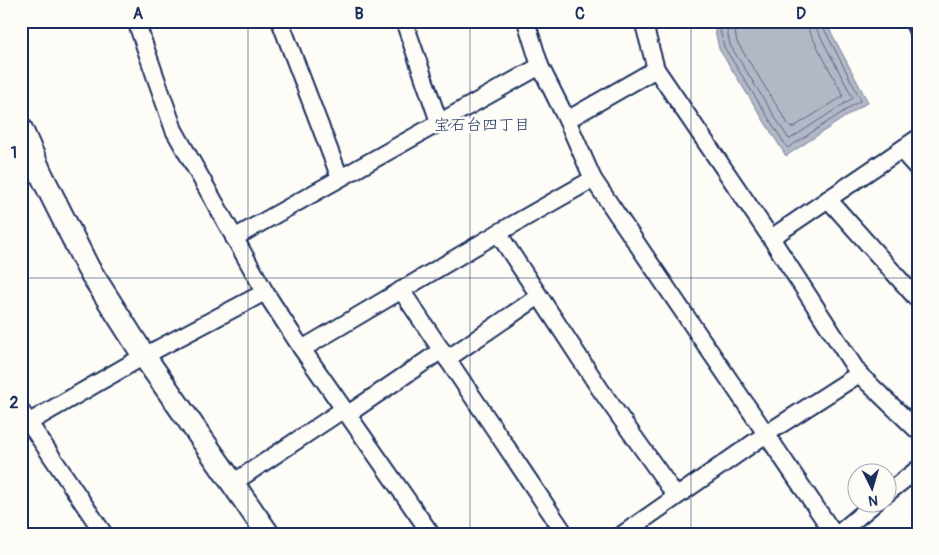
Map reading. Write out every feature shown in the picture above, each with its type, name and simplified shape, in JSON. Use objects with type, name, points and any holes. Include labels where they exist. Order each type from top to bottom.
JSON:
[{"type":"street","points":[[136,21],[174,130],[265,292],[302,349],[431,534]]},
{"type":"street","points":[[280,21],[340,178]]},
{"type":"street","points":[[404,21],[439,122]]},
{"type":"street","points":[[526,21],[540,66],[568,120],[593,179],[834,534]]},
{"type":"street","points":[[643,21],[656,69],[771,238],[858,374],[918,431]]},
{"type":"street","points":[[913,21],[918,32]]},
{"type":"street","points":[[234,238],[540,66]]},
{"type":"street","points":[[568,120],[656,69]]},
{"type":"street","points":[[21,129],[41,174],[88,268],[144,356],[268,534]]},
{"type":"street","points":[[771,238],[918,138]]},
{"type":"street","points":[[901,150],[918,169]]},
{"type":"street","points":[[302,349],[593,179]]},
{"type":"street","points":[[828,199],[918,300]]},
{"type":"street","points":[[498,233],[600,389],[676,496]]},
{"type":"street","points":[[401,290],[565,534]]},
{"type":"street","points":[[97,532],[24,420],[265,292]]},
{"type":"street","points":[[233,483],[346,412],[539,296]]},
{"type":"street","points":[[622,534],[766,434],[858,374]]},
{"type":"street","points":[[896,486],[918,468]]},
{"type":"street","points":[[838,534],[864,512]]},
{"type":"water","points":[[713,21],[825,21],[868,102],[786,156],[719,49]]},
{"type":"district","name":"宝石台四丁目","points":[[482,124]]}]
